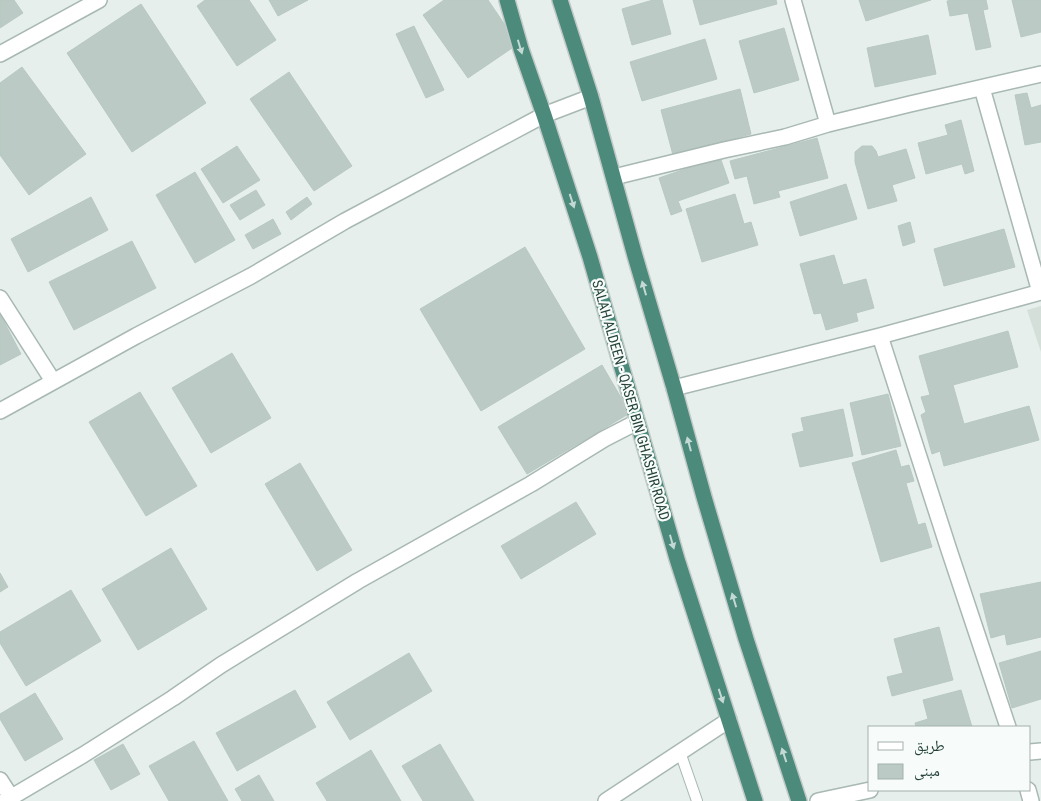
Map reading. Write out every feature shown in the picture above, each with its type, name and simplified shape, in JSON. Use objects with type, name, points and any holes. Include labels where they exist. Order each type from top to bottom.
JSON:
[{"type":"highway","name":"SALAH ALDEEN - QASER BIN GHASHIR ROAD","points":[[507,0],[521,49],[590,257],[677,559],[755,801]]},
{"type":"highway","points":[[560,0],[591,97],[743,629],[799,801]]},
{"type":"street","points":[[0,54],[98,0]]},
{"type":"street","points":[[793,0],[828,124]]},
{"type":"street","points":[[614,177],[785,137],[828,124],[910,104],[1041,74]]},
{"type":"street","points":[[674,388],[880,336],[1040,292],[982,88]]},
{"type":"street","points":[[0,411],[136,336],[251,276],[345,221],[544,115],[591,97]]},
{"type":"street","points":[[0,298],[53,381]]},
{"type":"street","points":[[880,336],[1008,726]]},
{"type":"street","points":[[0,780],[8,799],[83,755],[221,665],[358,581],[531,484],[604,439],[637,422]]},
{"type":"street","points":[[606,801],[729,720]]},
{"type":"street","points":[[818,801],[868,790]]},
{"type":"lane","points":[[680,752],[696,801]]},
{"type":"shaded area","points":[[1041,306],[1041,352],[1027,310]]},
{"type":"building","points":[[0,0],[14,0],[23,13],[0,28]]},
{"type":"building","points":[[205,0],[249,0],[276,40],[237,66],[197,6]]},
{"type":"building","points":[[269,0],[308,0],[278,16]]},
{"type":"building","points":[[444,0],[488,0],[518,44],[468,78],[423,15]]},
{"type":"building","points":[[653,0],[662,0],[671,34],[632,45],[622,9]]},
{"type":"building","points":[[693,0],[776,0],[777,4],[700,25]]},
{"type":"building","points":[[859,0],[931,0],[866,21]]},
{"type":"building","points":[[986,0],[988,9],[983,10],[991,47],[976,50],[968,13],[950,16],[947,1]]},
{"type":"building","points":[[1012,0],[1041,0],[1041,32],[1021,37]]},
{"type":"building","points":[[141,4],[206,103],[132,152],[67,53]]},
{"type":"building","points":[[414,26],[444,90],[426,98],[396,34]]},
{"type":"building","points":[[784,28],[799,80],[754,93],[739,41]]},
{"type":"building","points":[[928,35],[936,74],[875,87],[867,48]]},
{"type":"building","points":[[705,39],[717,79],[642,101],[630,62]]},
{"type":"building","points":[[22,67],[86,154],[29,195],[0,155],[0,83]]},
{"type":"building","points":[[289,72],[352,166],[314,191],[250,99]]},
{"type":"building","points":[[740,89],[751,134],[673,155],[661,110]]},
{"type":"building","points":[[1027,93],[1031,108],[1041,105],[1041,142],[1025,145],[1015,95]]},
{"type":"building","points":[[961,120],[974,171],[965,174],[962,164],[926,174],[918,143],[948,135],[945,125]]},
{"type":"building","points":[[817,138],[828,178],[778,191],[780,197],[754,204],[747,176],[735,179],[730,161]]},
{"type":"building","points":[[237,146],[260,180],[223,203],[201,169]]},
{"type":"building","points":[[862,146],[872,146],[878,157],[906,149],[915,178],[892,185],[897,201],[868,209],[855,162],[855,152]]},
{"type":"building","points":[[720,157],[729,183],[678,201],[682,211],[671,215],[659,178]]},
{"type":"building","points":[[195,172],[235,240],[195,263],[156,195]]},
{"type":"building","points":[[846,184],[857,219],[800,236],[790,202]]},
{"type":"building","points":[[256,190],[265,205],[240,220],[230,205]]},
{"type":"building","points":[[735,194],[744,224],[751,222],[758,245],[702,262],[686,209]]},
{"type":"building","points":[[91,197],[108,230],[28,272],[11,239]]},
{"type":"building","points":[[307,197],[312,204],[291,220],[286,212]]},
{"type":"building","points":[[273,219],[281,234],[253,249],[245,235]]},
{"type":"building","points":[[910,222],[915,242],[903,246],[898,226]]},
{"type":"building","points":[[1004,229],[1015,267],[944,286],[934,249]]},
{"type":"building","points":[[132,241],[156,288],[74,330],[49,282]]},
{"type":"building","points":[[525,247],[585,349],[481,411],[420,309]]},
{"type":"building","points":[[834,255],[843,285],[866,279],[874,308],[856,313],[858,321],[826,330],[821,313],[814,314],[800,264]]},
{"type":"building","points":[[0,314],[21,354],[0,365]]},
{"type":"building","points":[[1008,331],[1018,367],[953,385],[964,424],[1029,406],[1039,440],[944,466],[940,451],[932,454],[921,415],[926,412],[921,397],[930,395],[919,356]]},
{"type":"building","points":[[232,353],[271,418],[211,453],[172,388]]},
{"type":"building","points":[[602,365],[630,413],[527,474],[498,427]]},
{"type":"building","points":[[140,392],[197,486],[146,516],[89,422]]},
{"type":"building","points":[[888,394],[901,446],[862,455],[850,403]]},
{"type":"building","points":[[843,409],[853,456],[800,467],[792,434],[804,431],[801,418]]},
{"type":"building","points":[[896,450],[901,467],[909,465],[914,481],[906,483],[918,525],[925,523],[932,547],[881,562],[852,463]]},
{"type":"building","points":[[300,463],[352,550],[317,571],[265,484]]},
{"type":"building","points":[[576,502],[596,534],[521,579],[501,546]]},
{"type":"building","points":[[171,548],[207,609],[138,650],[102,589]]},
{"type":"building","points":[[0,573],[8,587],[0,592]]},
{"type":"building","points":[[1041,582],[1041,637],[1007,645],[1005,634],[991,638],[980,594]]},
{"type":"building","points":[[71,590],[101,641],[26,686],[0,643],[0,632]]},
{"type":"building","points":[[939,627],[953,680],[892,696],[887,677],[903,673],[894,639]]},
{"type":"building","points":[[1041,651],[1041,699],[1012,708],[999,663]]},
{"type":"building","points":[[409,653],[432,691],[350,740],[327,702]]},
{"type":"building","points":[[295,690],[316,727],[237,771],[216,733]]},
{"type":"building","points":[[961,690],[972,726],[916,726],[915,723],[928,719],[923,700]]},
{"type":"building","points":[[35,693],[63,739],[25,761],[0,719],[0,714]]},
{"type":"building","points":[[194,741],[228,801],[169,801],[149,766]]},
{"type":"building","points":[[123,744],[140,774],[111,790],[94,760]]},
{"type":"building","points":[[440,744],[474,801],[423,801],[402,766]]},
{"type":"building","points":[[371,750],[401,801],[327,801],[316,783]]},
{"type":"building","points":[[259,775],[274,801],[242,801],[235,789]]}]
